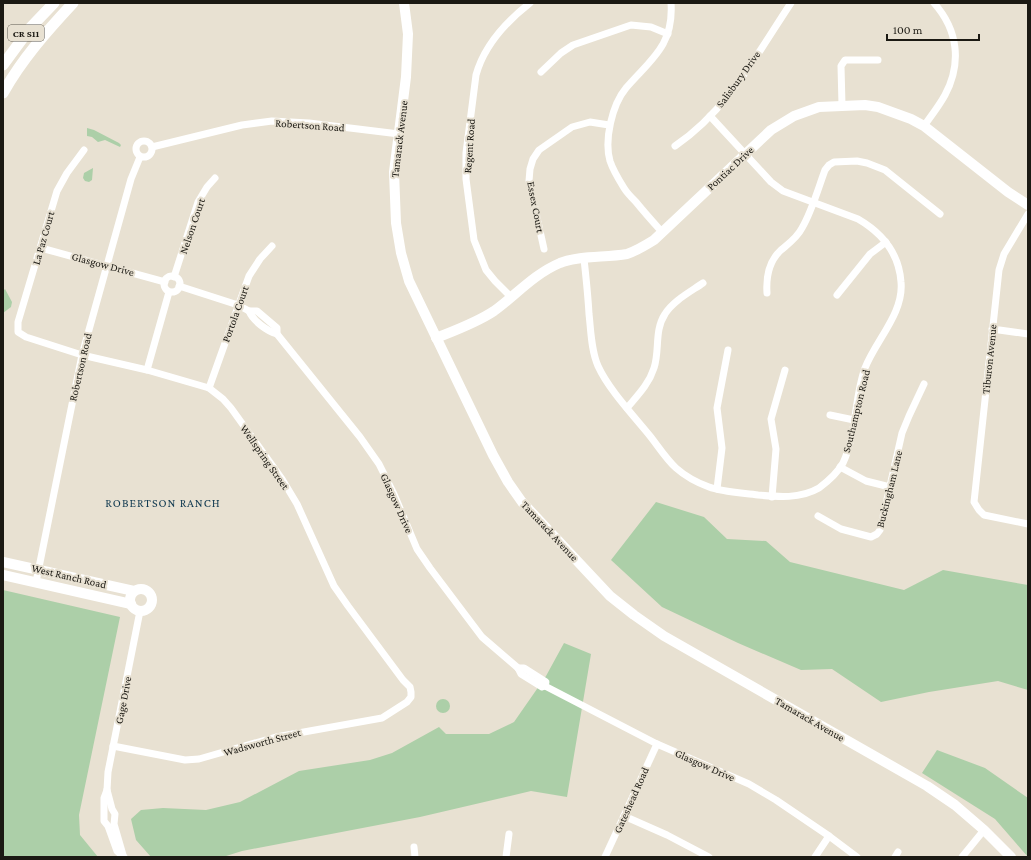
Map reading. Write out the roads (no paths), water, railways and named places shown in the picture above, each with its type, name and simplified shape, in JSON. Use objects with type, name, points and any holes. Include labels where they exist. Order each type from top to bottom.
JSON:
[{"type":"main road","name":"CR S11","points":[[3,65],[31,26],[54,3]]},
{"type":"main road","name":"CR S11","points":[[3,92],[42,36],[72,3]]},
{"type":"main road","name":"Tamarack Avenue","points":[[404,3],[408,34],[407,70],[394,183],[396,223],[400,245],[409,281],[436,338],[493,455],[508,482],[522,502],[610,596],[634,615],[664,636],[927,786],[955,805],[984,830],[1011,857]]},
{"type":"main road","name":"Pontiac Drive","points":[[436,338],[473,323],[493,311],[540,273],[560,263],[570,260],[628,253],[646,245],[662,232],[771,130],[794,116],[819,107],[865,105],[878,107],[911,119],[924,126],[1008,192],[1028,205]]},
{"type":"main road","name":"West Ranch Road","points":[[3,562],[134,591]]},
{"type":"main road","name":"West Ranch Road","points":[[3,575],[131,604]]},
{"type":"main road","points":[[137,589],[148,590],[152,596],[152,604],[147,610],[140,611],[133,608],[130,597],[134,591],[137,589]]},
{"type":"street","name":"Regent Road","points":[[511,297],[486,270],[474,240],[466,179],[466,153],[476,75],[480,63],[488,47],[520,11],[530,3]]},
{"type":"street","points":[[662,232],[624,189],[610,161],[610,125],[617,102],[625,89],[653,60],[663,45],[668,34],[672,12],[671,3]]},
{"type":"street","name":"Salisbury Drive","points":[[675,146],[686,138],[722,104],[734,89],[791,3]]},
{"type":"street","points":[[924,126],[945,96],[952,79],[956,51],[952,31],[934,3]]},
{"type":"street","points":[[541,72],[573,44],[631,25],[652,27],[668,34]]},
{"type":"street","points":[[842,105],[841,66],[845,60],[878,60]]},
{"type":"street","name":"Southampton Road","points":[[584,259],[592,340],[597,364],[603,376],[627,408],[677,469],[695,481],[711,488],[782,497],[800,495],[816,489],[833,476],[843,462],[852,434],[865,368],[875,346],[896,311],[901,297],[901,283],[898,266],[893,252],[886,242],[869,225],[858,219],[783,191],[770,182],[710,116]]},
{"type":"street","name":"Robertson Road","points":[[152,147],[242,125],[272,121],[309,123],[399,134]]},
{"type":"street","name":"Essex Court","points":[[544,249],[529,181],[533,159],[539,150],[572,127],[590,122],[610,125]]},
{"type":"street","points":[[146,141],[152,147],[150,155],[145,158],[137,155],[135,150],[138,143],[146,141]]},
{"type":"street","name":"La Paz Court","points":[[18,332],[18,322],[57,191],[67,173],[84,150]]},
{"type":"street","name":"Robertson Road","points":[[36,582],[82,355],[131,179],[140,157]]},
{"type":"street","points":[[767,294],[767,285],[772,261],[779,252],[801,231],[806,222],[825,170],[828,165],[834,162],[857,161],[885,170],[940,214]]},
{"type":"street","name":"Nelson Court","points":[[174,277],[198,202],[207,187],[215,178]]},
{"type":"street","name":"Tiburon Avenue","points":[[1028,214],[1004,254],[999,270],[974,502],[984,515],[1028,524]]},
{"type":"street","points":[[837,295],[870,254],[886,242]]},
{"type":"street","name":"Portola Court","points":[[210,388],[249,276],[260,259],[272,246]]},
{"type":"street","name":"Glasgow Drive","points":[[41,248],[165,282]]},
{"type":"street","points":[[174,277],[179,281],[179,286],[174,292],[169,292],[165,288],[165,282],[168,278],[174,277]]},
{"type":"street","points":[[627,408],[649,382],[654,367],[658,332],[665,314],[674,305],[703,283]]},
{"type":"street","name":"Glasgow Drive","points":[[179,286],[238,305],[249,311],[257,312],[264,323],[277,328],[278,334],[360,437],[379,464],[394,494],[417,549],[430,568],[482,637],[518,668],[524,668],[546,682],[545,686],[657,744],[749,784],[776,800],[857,857]]},
{"type":"street","points":[[147,370],[169,292]]},
{"type":"street","points":[[992,328],[1028,334]]},
{"type":"street","name":"Wellspring Street","points":[[18,332],[26,337],[82,355],[147,370],[210,388],[223,399],[282,479],[297,504],[334,586],[403,680],[410,687],[411,692],[408,702]]},
{"type":"street","points":[[717,489],[722,448],[717,408],[728,350]]},
{"type":"street","points":[[772,496],[776,448],[771,419],[785,370]]},
{"type":"street","name":"Buckingham Lane","points":[[818,516],[841,529],[871,537],[877,534],[880,530],[902,433],[924,384]]},
{"type":"street","points":[[830,415],[854,420]]},
{"type":"street","points":[[840,467],[866,481],[890,487]]},
{"type":"street","name":"Gage Drive","points":[[111,825],[106,824],[103,816],[104,798],[107,790],[108,772],[140,611]]},
{"type":"street","name":"Wadsworth Street","points":[[114,746],[186,760],[199,759],[276,737],[382,718],[408,702]]},
{"type":"street","name":"Gateshead Road","points":[[605,857],[657,744]]},
{"type":"street","name":"Gage Drive","points":[[107,790],[112,809],[115,814],[111,825],[124,856]]},
{"type":"street","points":[[624,816],[667,835],[707,856]]},
{"type":"street","points":[[962,857],[984,830]]},
{"type":"street","points":[[506,857],[510,834]]},
{"type":"street","points":[[815,857],[829,836]]},
{"type":"street","points":[[414,847],[415,857]]},
{"type":"district","name":"ROBERTSON RANCH","points":[[163,503]]}]
